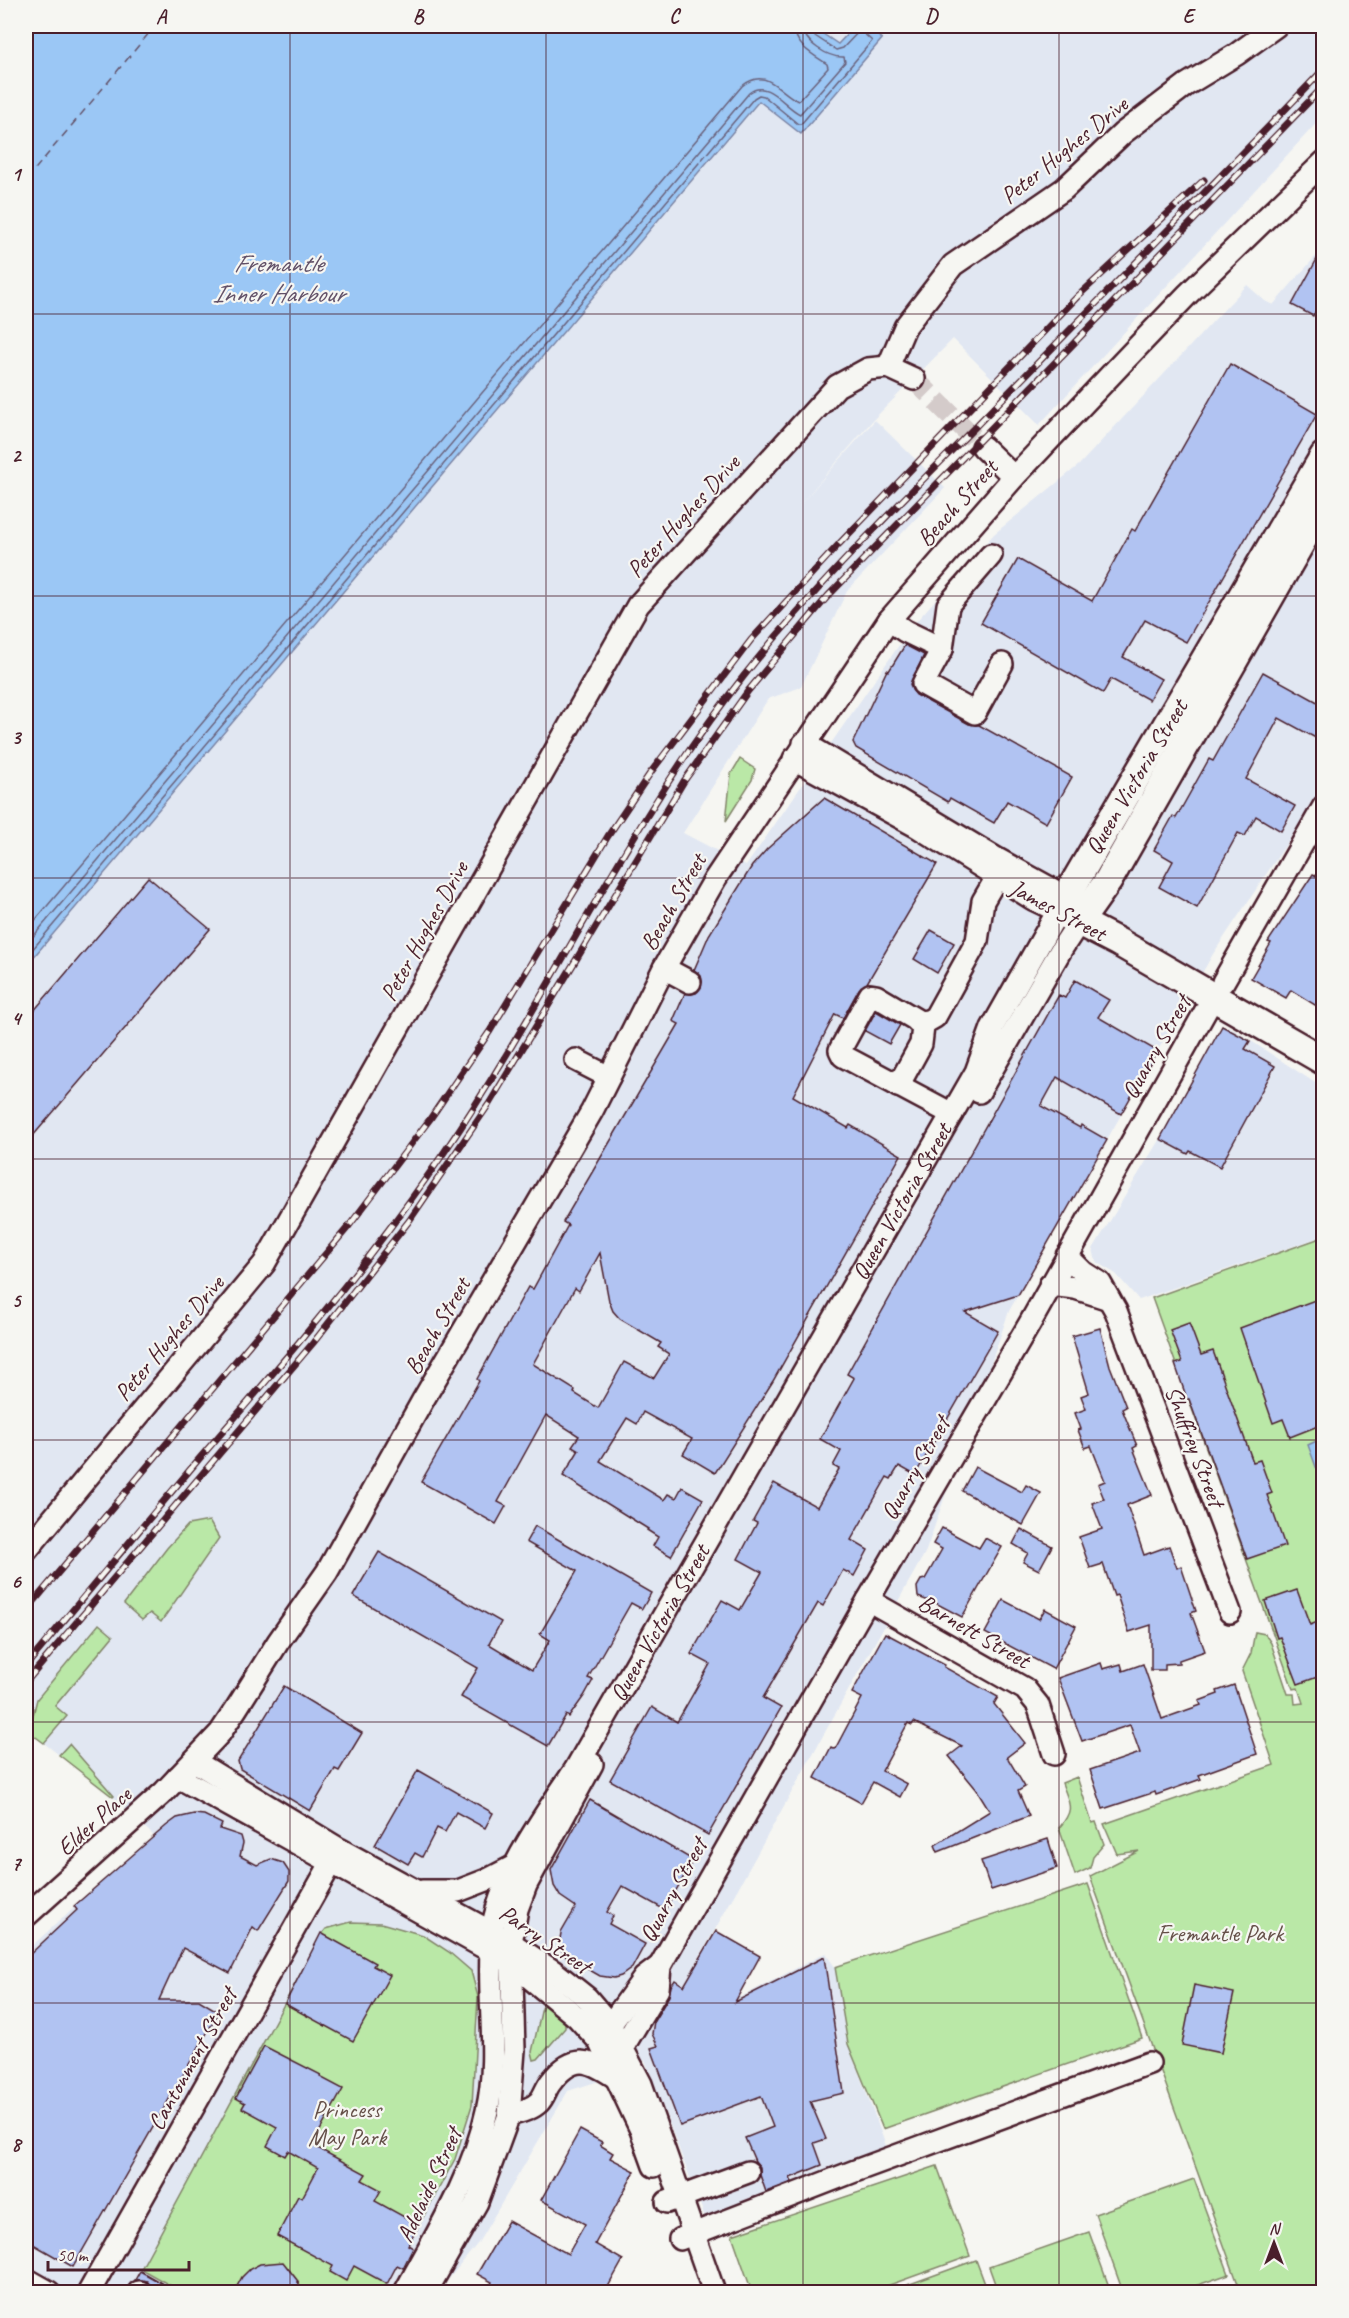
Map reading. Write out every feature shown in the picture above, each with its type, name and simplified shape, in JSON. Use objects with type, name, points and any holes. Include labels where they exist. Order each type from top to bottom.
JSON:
[{"type":"main road","name":"Queen Victoria Street","points":[[1073,910],[1323,456]]},
{"type":"main road","name":"Queen Victoria Street","points":[[1073,910],[1108,881],[1323,502]]},
{"type":"main road","name":"James Street","points":[[1073,910],[1218,989],[1323,1040]]},
{"type":"main road","name":"James Street","points":[[1218,989],[1323,1061]]},
{"type":"street","name":"Peter Hughes Drive","points":[[26,1551],[264,1264],[638,605],[837,386],[868,369],[888,367],[905,327],[953,266],[1064,189],[1124,133],[1186,85],[1237,54],[1276,26]]},
{"type":"street","name":"Beach Street","points":[[194,1761],[220,1733],[327,1572],[423,1400],[592,1111],[664,968],[715,879],[889,620],[1014,477],[1188,294],[1323,162]]},
{"type":"street","points":[[888,367],[914,380]]},
{"type":"street","points":[[983,447],[1014,477]]},
{"type":"street","points":[[991,555],[948,605],[942,649],[923,684],[975,713],[1002,664]]},
{"type":"street","points":[[889,620],[905,631],[942,649]]},
{"type":"street","name":"James Street","points":[[799,751],[996,859],[1073,910]]},
{"type":"street","name":"James Street","points":[[799,751],[997,877],[1073,910]]},
{"type":"street","name":"Quarry Street","points":[[604,2033],[644,1978],[660,1966],[868,1600],[1030,1323],[1218,989],[1318,828],[1323,806]]},
{"type":"street","points":[[898,1086],[921,1044],[926,1019],[977,941],[983,901],[997,877]]},
{"type":"street","name":"Queen Victoria Street","points":[[491,1942],[498,1904],[516,1865],[575,1770],[976,1072],[992,1028],[1073,910]]},
{"type":"street","name":"Queen Victoria Street","points":[[512,1953],[518,1909],[526,1885],[602,1746],[1062,948],[1073,910]]},
{"type":"street","points":[[664,968],[690,982]]},
{"type":"street","points":[[926,1019],[870,995],[840,1050],[843,1056],[952,1114]]},
{"type":"street","points":[[576,1060],[609,1077]]},
{"type":"street","name":"Shuffrey Street","points":[[1067,1256],[1083,1272],[1100,1283],[1116,1311],[1230,1612]]},
{"type":"street","points":[[1050,1284],[1075,1288],[1109,1299]]},
{"type":"street","name":"Barnett Street","points":[[868,1600],[1025,1689],[1038,1705],[1054,1754]]},
{"type":"street","name":"Parry Street","points":[[194,1761],[335,1856],[418,1891],[491,1942]]},
{"type":"street","name":"Elder Place","points":[[26,1916],[120,1833],[194,1761]]},
{"type":"street","name":"Parry Street","points":[[178,1777],[335,1856],[512,1953],[577,2017],[604,2033],[641,2130],[673,2200]]},
{"type":"street","name":"Cantonment Street","points":[[89,2292],[335,1856]]},
{"type":"street","points":[[418,1891],[458,1891],[516,1865]]},
{"type":"street","name":"Adelaide Street","points":[[405,2292],[461,2186],[476,2151],[487,2111],[493,2057],[491,1942]]},
{"type":"street","name":"Adelaide Street","points":[[426,2292],[477,2202],[509,2115],[514,2050],[512,1953]]},
{"type":"street","name":"Quarry Street","points":[[617,2063],[658,1989],[660,1966]]},
{"type":"street","points":[[509,2115],[527,2110],[539,2102],[549,2084],[568,2065],[576,2062],[617,2063]]},
{"type":"street","name":"Parry Street","points":[[617,2063],[641,2084],[673,2200],[686,2236],[714,2292]]},
{"type":"street","points":[[686,2236],[915,2148],[1149,2063]]},
{"type":"street","points":[[673,2200],[748,2172]]},
{"type":"street","name":"Parry Street","points":[[686,2236],[699,2292]]},
{"type":"street","points":[[26,2279],[49,2292]]},
{"type":"shaded area","points":[[818,26],[855,26],[838,44],[815,28]]},
{"type":"shaded area","points":[[865,26],[1323,26],[1323,116],[1039,425],[953,339],[873,420],[797,508],[875,420],[945,488],[847,591],[801,687],[768,699],[683,833],[746,866],[913,625],[994,534],[1079,465],[1247,285],[1273,305],[1323,248],[1323,789],[1213,954],[1009,1311],[926,1551],[693,1969],[741,1997],[825,1953],[835,1967],[848,2044],[889,2154],[707,2222],[645,2060],[602,2080],[568,2091],[478,2243],[439,2291],[441,2292],[26,2292],[26,1951],[154,1836],[113,1797],[31,1733],[39,1701],[105,1618],[37,1699],[26,1737],[26,966],[760,101],[801,133],[882,39]]},
{"type":"shaded area","points":[[1228,1026],[1323,1088],[1323,1236],[1139,1300],[1116,1274],[1096,1262],[1093,1249]]},
{"type":"green space","points":[[740,759],[755,769],[752,780],[726,821],[731,774]]},
{"type":"green space","name":"Fremantle Park","points":[[1323,1237],[1323,2292],[1241,2292],[1090,1876],[1139,1851],[1117,1854],[1104,1824],[1274,1765],[1242,1671],[1251,1653],[1255,1632],[1265,1634],[1271,1643],[1288,1694],[1294,1694],[1295,1704],[1303,1703],[1298,1688],[1293,1689],[1152,1298]]},
{"type":"green space","points":[[209,1521],[219,1538],[161,1622],[150,1613],[142,1620],[124,1604],[167,1548],[188,1525]]},
{"type":"green space","points":[[99,1624],[113,1636],[55,1706],[67,1716],[44,1743],[29,1732],[37,1699]]},
{"type":"green space","points":[[69,1744],[114,1796],[113,1797],[59,1755]]},
{"type":"green space","points":[[1077,1777],[1092,1823],[1096,1822],[1104,1844],[1093,1857],[1090,1868],[1075,1875],[1059,1828],[1070,1807],[1062,1783]]},
{"type":"green space","points":[[1088,1884],[1142,2038],[883,2129],[848,2044],[835,1967]]},
{"type":"green space","name":"Princess May Park","points":[[351,1922],[381,1923],[423,1935],[449,1952],[471,1971],[478,1997],[472,2105],[455,2159],[382,2292],[182,2292],[141,2269],[322,1934],[326,1929]]},
{"type":"green space","points":[[551,2004],[565,2021],[565,2028],[538,2059],[534,2060],[532,2052],[543,2005]]},
{"type":"green space","points":[[937,2166],[970,2256],[870,2292],[752,2292],[732,2235]]},
{"type":"green space","points":[[1194,2179],[1229,2274],[1178,2292],[1123,2292],[1095,2214]]},
{"type":"green space","points":[[1089,2232],[1111,2292],[998,2292],[989,2267]]},
{"type":"green space","points":[[976,2260],[988,2292],[888,2292]]},
{"type":"water","name":"Fremantle Inner Harbour","points":[[26,26],[818,26],[816,29],[838,44],[855,26],[865,26],[882,39],[801,134],[759,101],[26,966]]},
{"type":"water","points":[[1323,1438],[1323,1486],[1308,1445]]},
{"type":"building","points":[[1323,248],[1323,297],[1313,316],[1292,305]]},
{"type":"building","points":[[1230,364],[1317,414],[1186,642],[1145,620],[1123,657],[1161,679],[1149,700],[1111,679],[1103,693],[981,623],[1018,559],[1092,601],[1132,529],[1135,531]]},
{"type":"building","points":[[905,645],[924,655],[910,684],[916,695],[969,724],[979,725],[1072,777],[1046,823],[1007,801],[994,823],[950,798],[948,802],[856,748],[853,742],[887,670],[889,671]]},
{"type":"building","points":[[1263,672],[1323,705],[1323,742],[1279,718],[1246,779],[1295,806],[1281,831],[1256,816],[1245,836],[1238,833],[1197,908],[1159,887],[1173,861],[1154,850],[1173,816],[1176,818],[1209,759],[1213,761]]},
{"type":"building","points":[[824,798],[937,864],[867,983],[859,989],[843,1018],[835,1014],[793,1096],[848,1128],[850,1125],[901,1155],[773,1381],[715,1473],[683,1454],[692,1439],[643,1412],[637,1424],[627,1418],[600,1461],[664,1500],[668,1494],[676,1498],[682,1487],[703,1499],[671,1556],[653,1546],[658,1537],[648,1529],[563,1476],[579,1450],[572,1446],[579,1436],[546,1415],[498,1502],[506,1506],[496,1524],[421,1482],[479,1381],[477,1379],[528,1287],[533,1289],[568,1225],[563,1222],[679,1024],[673,1021],[685,993],[696,993],[701,987],[701,976],[694,970],[709,935],[752,866],[767,849]],"holes":[[[600,1253],[613,1311],[620,1319],[661,1343],[658,1347],[669,1354],[654,1378],[624,1362],[598,1408],[574,1393],[575,1390],[533,1364],[575,1288],[579,1291]]]},
{"type":"building","points":[[1313,874],[1323,880],[1323,1010],[1291,990],[1286,998],[1251,978],[1271,943],[1268,942]]},
{"type":"building","points":[[148,877],[210,929],[26,1144],[26,1020]]},
{"type":"building","points":[[931,930],[954,943],[937,973],[914,959]]},
{"type":"building","points":[[1075,980],[1109,1000],[1098,1017],[1157,1051],[1121,1114],[1057,1077],[1041,1106],[1107,1140],[1018,1295],[965,1312],[998,1331],[915,1475],[899,1466],[891,1479],[887,1477],[851,1540],[868,1550],[854,1576],[843,1570],[823,1606],[818,1603],[763,1698],[781,1708],[708,1835],[610,1780],[652,1707],[677,1722],[710,1664],[691,1654],[722,1600],[740,1610],[762,1572],[738,1559],[757,1523],[753,1521],[774,1483],[817,1507],[839,1469],[833,1466],[841,1451],[820,1439],[854,1378],[847,1374],[1052,1007],[1059,995],[1065,998]]},
{"type":"building","points":[[876,1011],[900,1025],[889,1044],[865,1031]]},
{"type":"building","points":[[1222,1026],[1250,1041],[1245,1049],[1275,1066],[1220,1167],[1190,1151],[1188,1154],[1160,1139]]},
{"type":"building","points":[[1323,1297],[1323,1424],[1290,1437],[1283,1419],[1273,1423],[1240,1328]]},
{"type":"building","points":[[1189,1323],[1201,1355],[1213,1351],[1253,1462],[1260,1460],[1272,1493],[1267,1495],[1285,1546],[1247,1559],[1175,1364],[1182,1362],[1170,1330]]},
{"type":"building","points":[[1100,1328],[1110,1366],[1126,1407],[1122,1409],[1137,1446],[1133,1448],[1152,1495],[1127,1505],[1144,1555],[1169,1546],[1177,1568],[1181,1566],[1196,1611],[1191,1613],[1205,1651],[1179,1660],[1179,1663],[1165,1664],[1165,1670],[1151,1670],[1151,1625],[1129,1632],[1117,1595],[1114,1596],[1103,1564],[1090,1568],[1079,1537],[1102,1529],[1092,1503],[1104,1499],[1098,1484],[1105,1481],[1091,1446],[1085,1448],[1078,1430],[1081,1429],[1075,1413],[1086,1409],[1081,1396],[1089,1393],[1072,1336]]},
{"type":"building","points":[[975,1467],[1022,1492],[1026,1485],[1041,1493],[1023,1525],[962,1491]]},
{"type":"building","points":[[535,1526],[651,1593],[642,1609],[631,1603],[588,1678],[593,1680],[584,1696],[569,1717],[566,1715],[548,1746],[461,1697],[478,1668],[353,1596],[379,1552],[501,1622],[489,1644],[532,1670],[550,1640],[540,1634],[577,1571],[526,1542]]},
{"type":"building","points":[[942,1528],[979,1548],[985,1538],[1002,1547],[962,1617],[930,1600],[918,1597],[917,1587],[921,1580],[925,1579],[942,1549],[933,1544]]},
{"type":"building","points":[[1021,1529],[1052,1546],[1039,1570],[1023,1562],[1028,1553],[1013,1544]]},
{"type":"building","points":[[1297,1590],[1310,1625],[1323,1620],[1323,1675],[1298,1684],[1280,1637],[1277,1638],[1265,1601]]},
{"type":"building","points":[[1003,1600],[1039,1619],[1045,1609],[1076,1626],[1053,1669],[985,1633]]},
{"type":"building","points":[[885,1633],[998,1697],[994,1704],[1025,1743],[1007,1757],[1025,1787],[1018,1791],[1029,1816],[938,1852],[935,1845],[990,1811],[977,1790],[949,1756],[962,1746],[914,1722],[912,1725],[908,1723],[882,1771],[907,1784],[900,1797],[873,1782],[861,1803],[815,1778],[831,1747],[835,1749],[862,1698],[852,1693]]},
{"type":"building","points":[[1101,1663],[1103,1669],[1121,1664],[1123,1671],[1143,1664],[1162,1719],[1201,1705],[1199,1701],[1234,1685],[1257,1754],[1199,1775],[1201,1779],[1156,1795],[1155,1792],[1103,1809],[1090,1770],[1140,1753],[1130,1725],[1082,1741],[1058,1678]]},
{"type":"building","points":[[284,1686],[362,1733],[339,1771],[335,1769],[310,1811],[240,1769],[238,1761]]},
{"type":"building","points":[[418,1770],[493,1813],[485,1828],[456,1812],[445,1832],[437,1828],[422,1857],[415,1853],[408,1864],[375,1845]]},
{"type":"building","points":[[590,1800],[693,1860],[665,1910],[622,1886],[607,1912],[613,1916],[609,1924],[645,1944],[632,1968],[614,1978],[600,1976],[565,1956],[559,1945],[561,1933],[576,1907],[560,1896],[554,1886],[551,1870]]},
{"type":"building","points":[[194,1814],[204,1815],[222,1824],[220,1829],[241,1836],[243,1843],[240,1856],[257,1865],[271,1859],[283,1863],[289,1872],[289,1881],[258,1931],[253,1927],[230,1973],[183,1948],[159,2000],[199,2000],[219,2012],[73,2267],[26,2240],[26,1958],[77,1910],[74,1906],[166,1826],[177,1818]]},
{"type":"building","points":[[1048,1839],[1057,1868],[991,1890],[981,1861]]},
{"type":"building","points":[[716,1931],[760,1956],[735,2002],[824,1957],[844,2093],[810,2101],[826,2139],[814,2143],[822,2165],[790,2178],[792,2182],[766,2192],[760,2175],[760,2167],[745,2138],[773,2127],[761,2096],[680,2126],[651,2048],[658,2046],[652,2034],[654,2021],[669,1996],[671,1986],[675,1980],[684,1986]]},
{"type":"building","points":[[321,1933],[375,1963],[373,1966],[390,1975],[353,2041],[285,2004]]},
{"type":"building","points":[[1194,1985],[1234,1993],[1221,2053],[1182,2045]]},
{"type":"building","points":[[264,2046],[343,2089],[312,2145],[366,2174],[362,2180],[381,2190],[375,2201],[419,2225],[408,2245],[413,2248],[403,2268],[397,2265],[387,2284],[354,2266],[346,2281],[330,2272],[333,2266],[277,2236],[298,2196],[302,2198],[318,2168],[288,2151],[285,2156],[267,2146],[277,2127],[242,2108],[245,2103],[236,2098]]},
{"type":"building","points":[[580,2130],[602,2142],[600,2145],[613,2153],[610,2158],[635,2171],[595,2244],[623,2260],[605,2292],[497,2292],[489,2288],[492,2282],[477,2274],[508,2221],[568,2254],[585,2224],[541,2200]]},
{"type":"building","points":[[283,2262],[297,2280],[302,2292],[234,2292],[242,2277],[250,2269],[260,2264]]},
{"type":"building","points":[[140,2271],[177,2292],[153,2292],[147,2281],[135,2280]]},
{"type":"ferry route","points":[[26,180],[155,26]]},
{"type":"tunnel","points":[[914,379],[983,447]]},
{"type":"railway","points":[[26,1666],[326,1309],[417,1191],[520,1033],[662,791],[701,733],[743,677],[798,611],[856,548],[1324,69]]},
{"type":"railway","points":[[26,1682],[313,1343],[409,1221],[489,1104],[684,781],[748,691],[828,596],[1324,86]]},
{"type":"railway","points":[[26,1611],[349,1226],[430,1119],[490,1031],[608,836],[651,772],[751,640],[839,544],[1078,296],[1204,180]]}]
